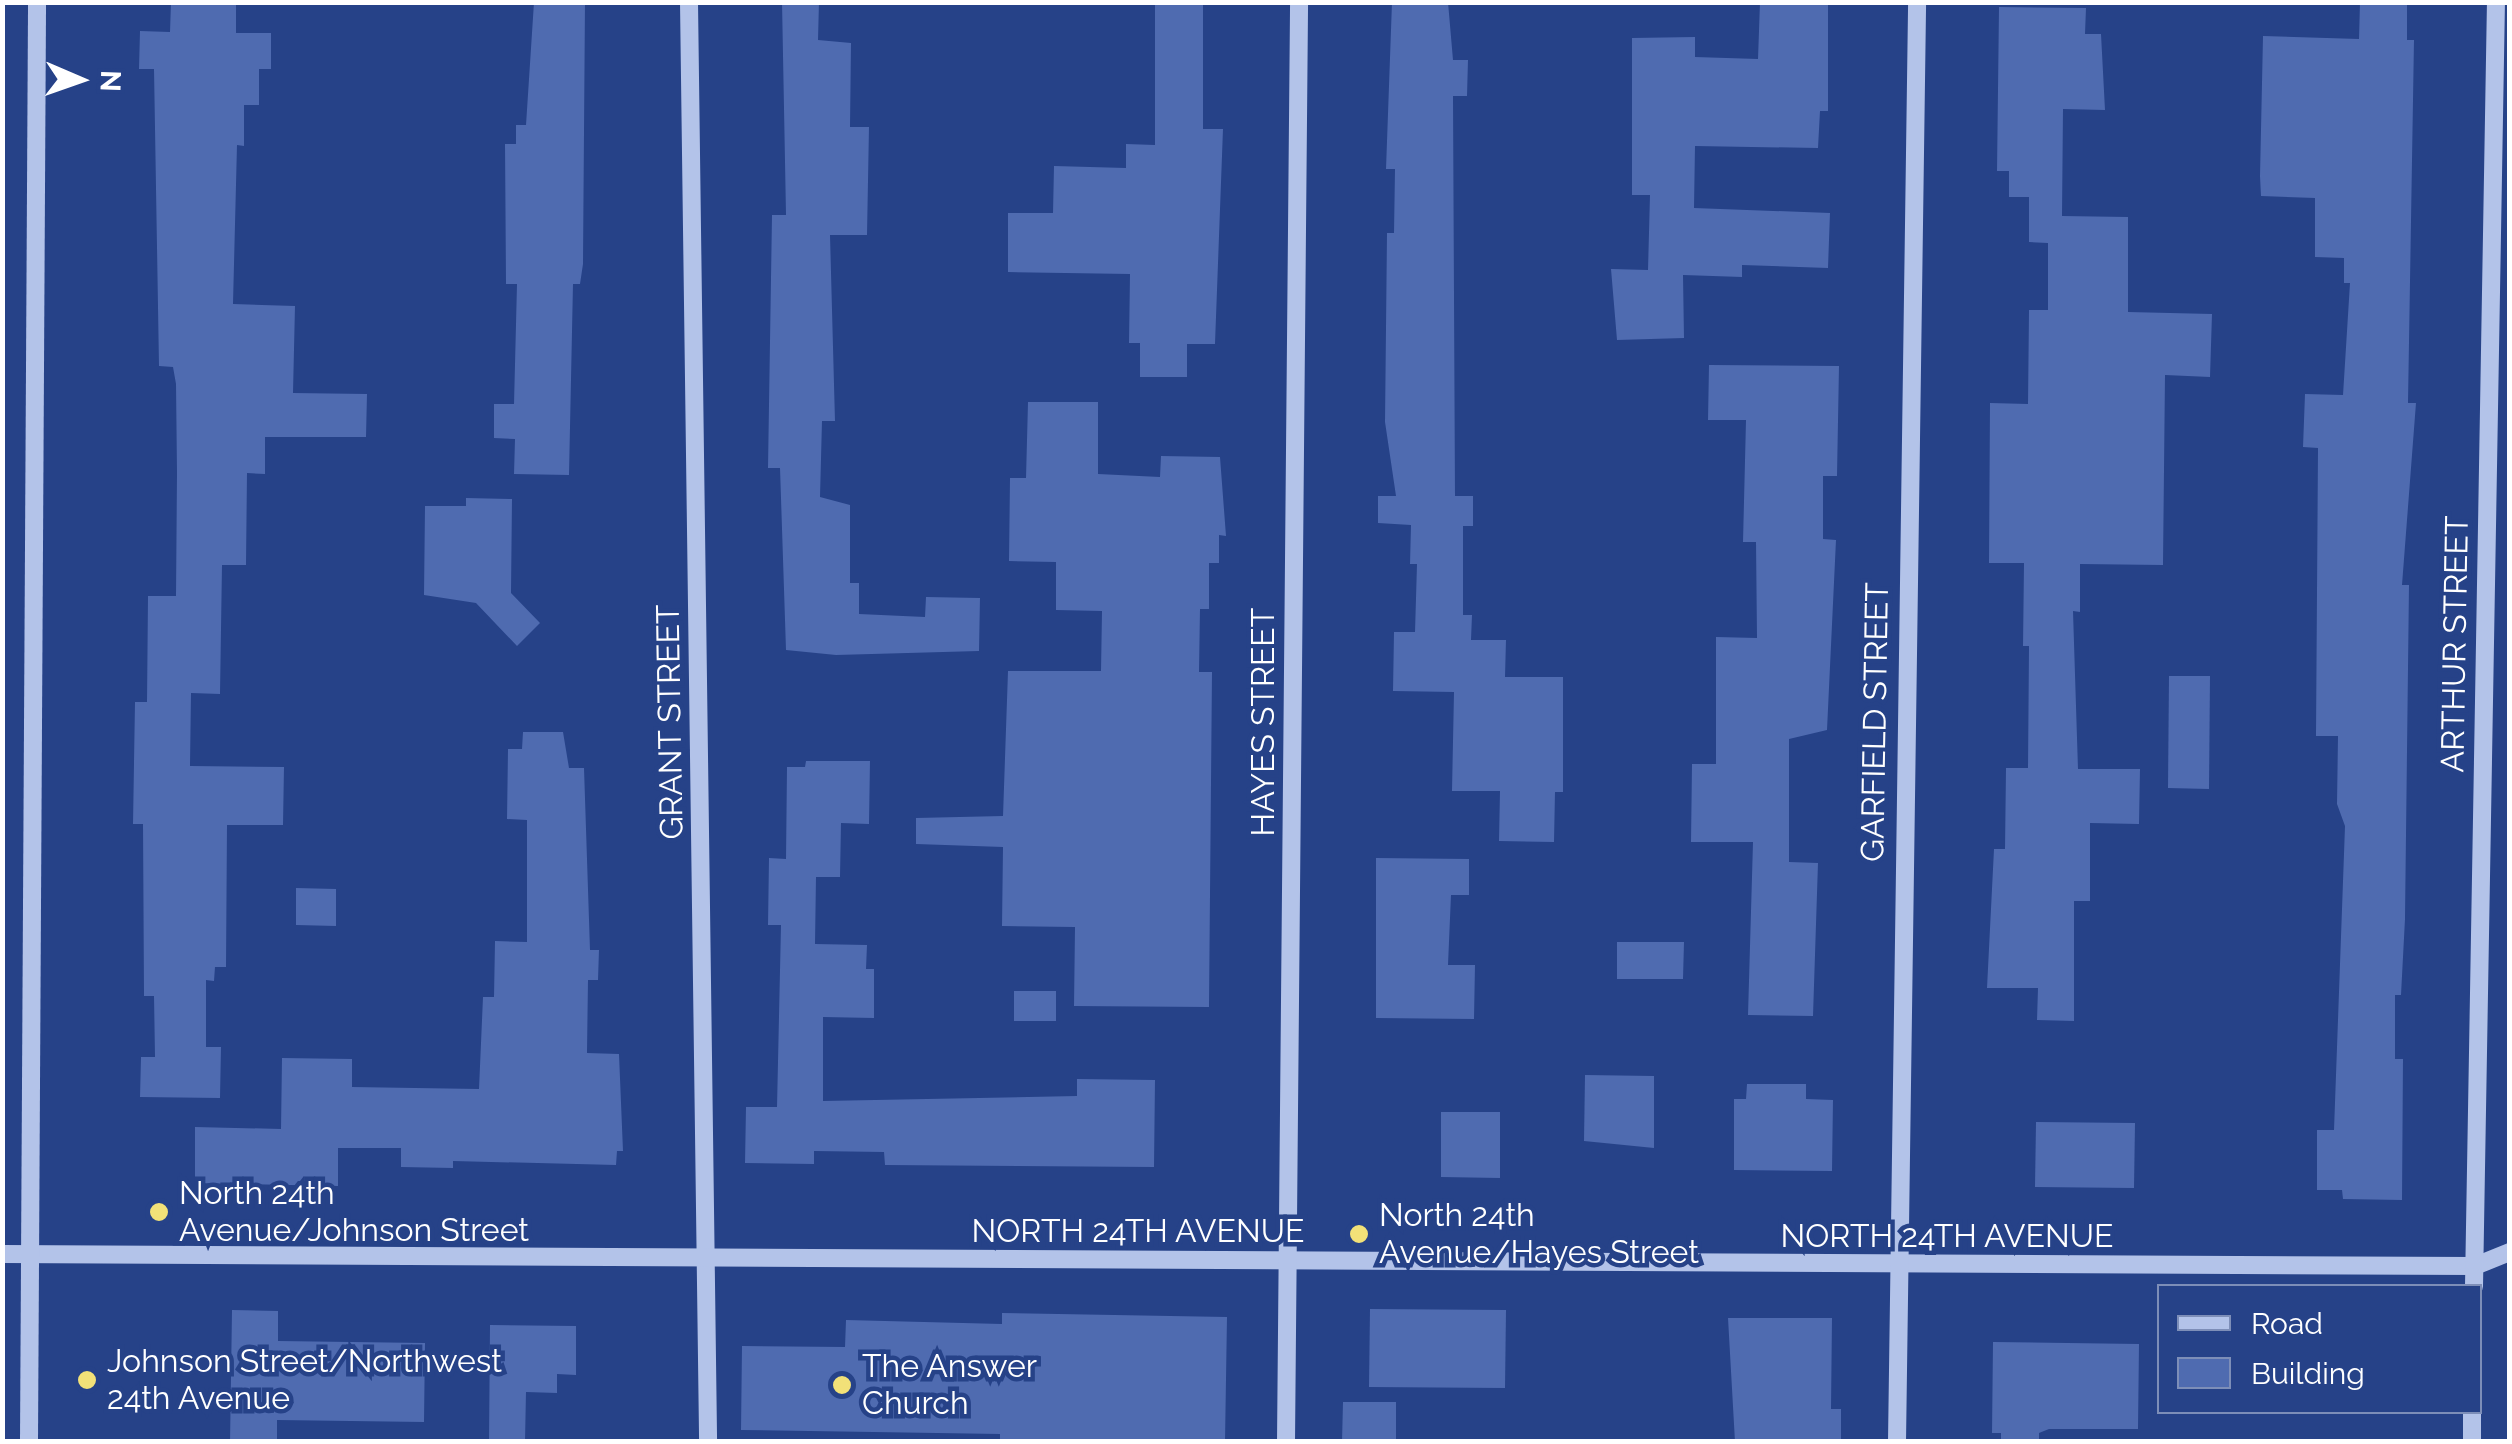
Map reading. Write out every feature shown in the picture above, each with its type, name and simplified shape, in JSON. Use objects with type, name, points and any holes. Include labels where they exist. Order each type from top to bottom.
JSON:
[{"type":"street","points":[[28,1442],[37,2]]},
{"type":"street","name":"GRANT STREET","points":[[689,2],[709,1259],[708,1442]]},
{"type":"street","name":"HAYES STREET","points":[[1286,1442],[1299,2]]},
{"type":"street","name":"GARFIELD STREET","points":[[1897,1442],[1916,2]]},
{"type":"street","name":"ARTHUR STREET","points":[[2474,1284],[2496,2]]},
{"type":"street","name":"NORTH 24TH AVENUE","points":[[2,1254],[2475,1266],[2510,1252]]},
{"type":"street","points":[[2472,1414],[2472,1442]]},
{"type":"building","points":[[171,2],[236,2],[236,33],[271,33],[271,69],[259,69],[259,105],[244,105],[244,146],[237,145],[233,304],[295,306],[293,393],[367,394],[366,437],[265,437],[265,474],[247,473],[246,565],[222,565],[220,694],[191,693],[190,766],[284,767],[283,825],[227,825],[226,967],[215,967],[214,981],[206,980],[206,1047],[221,1047],[220,1098],[140,1097],[141,1057],[155,1057],[154,996],[144,996],[143,824],[133,824],[135,702],[147,702],[148,596],[176,596],[177,473],[176,384],[173,367],[159,366],[154,69],[139,69],[140,31],[170,32]]},
{"type":"building","points":[[534,2],[585,2],[583,264],[580,284],[573,284],[569,475],[514,474],[515,439],[494,438],[494,404],[514,404],[517,284],[506,284],[505,144],[516,144],[516,125],[526,125]]},
{"type":"building","points":[[782,2],[819,2],[818,40],[851,43],[850,127],[869,127],[867,235],[830,235],[835,421],[822,421],[820,497],[850,505],[850,583],[859,583],[859,614],[925,617],[926,597],[980,598],[979,651],[836,655],[786,650],[780,468],[768,468],[772,215],[786,215]]},
{"type":"building","points":[[1155,2],[1203,2],[1203,129],[1223,129],[1215,344],[1187,344],[1187,377],[1140,377],[1140,343],[1129,343],[1130,274],[1008,272],[1008,213],[1053,213],[1054,166],[1126,168],[1126,144],[1155,145]]},
{"type":"building","points":[[1392,2],[1448,2],[1453,60],[1468,60],[1467,96],[1453,96],[1455,496],[1473,496],[1473,526],[1463,526],[1463,615],[1472,615],[1471,640],[1506,640],[1505,677],[1563,677],[1563,792],[1555,792],[1554,842],[1499,841],[1500,791],[1452,791],[1454,692],[1393,691],[1394,632],[1415,632],[1417,564],[1410,564],[1411,525],[1378,523],[1378,496],[1396,496],[1385,422],[1387,233],[1394,233],[1395,169],[1386,169]]},
{"type":"building","points":[[1760,2],[1828,2],[1828,111],[1820,111],[1818,148],[1695,146],[1694,208],[1830,213],[1828,268],[1742,265],[1742,277],[1683,275],[1684,338],[1617,340],[1611,269],[1648,270],[1650,195],[1632,195],[1632,38],[1695,37],[1695,57],[1758,59]]},
{"type":"building","points":[[2360,2],[2407,2],[2407,40],[2414,40],[2408,403],[2416,403],[2402,585],[2409,585],[2405,919],[2401,995],[2395,995],[2395,1059],[2403,1059],[2402,1200],[2343,1199],[2342,1190],[2317,1190],[2317,1130],[2334,1130],[2345,826],[2337,804],[2338,736],[2316,736],[2318,448],[2303,447],[2305,394],[2343,395],[2350,283],[2344,283],[2344,258],[2315,257],[2315,198],[2261,196],[2260,176],[2263,36],[2359,39]]},
{"type":"building","points":[[1999,7],[2086,8],[2085,34],[2101,34],[2105,110],[2063,109],[2062,216],[2128,217],[2128,312],[2212,314],[2210,377],[2165,375],[2163,565],[2080,564],[2080,612],[2073,611],[2078,769],[2140,769],[2139,824],[2090,823],[2090,901],[2074,901],[2074,1021],[2037,1020],[2038,988],[1987,988],[1994,849],[2005,849],[2006,768],[2028,768],[2029,646],[2023,646],[2024,563],[1989,563],[1990,403],[2028,404],[2029,310],[2048,310],[2048,243],[2029,242],[2029,197],[2009,197],[2009,171],[1997,171]]},
{"type":"building","points":[[1709,365],[1839,366],[1837,476],[1823,476],[1823,539],[1836,540],[1827,730],[1789,739],[1789,862],[1818,863],[1813,1016],[1748,1015],[1753,842],[1691,842],[1692,764],[1716,764],[1716,637],[1757,638],[1756,542],[1743,542],[1746,420],[1708,420]]},
{"type":"building","points":[[1028,402],[1098,402],[1098,474],[1160,477],[1161,456],[1220,457],[1226,536],[1219,535],[1219,563],[1209,563],[1209,609],[1200,609],[1199,672],[1212,672],[1209,1007],[1074,1006],[1075,927],[1002,926],[1003,847],[916,844],[916,818],[1003,816],[1008,671],[1101,671],[1102,611],[1056,610],[1056,562],[1009,561],[1010,478],[1026,478]]},
{"type":"building","points":[[466,498],[512,499],[511,593],[540,623],[517,646],[476,603],[424,595],[425,506],[466,506]]},
{"type":"building","points":[[2169,676],[2210,676],[2209,789],[2168,788]]},
{"type":"building","points":[[523,732],[563,732],[569,768],[584,768],[590,950],[599,950],[598,980],[588,980],[587,1053],[619,1054],[623,1151],[617,1151],[616,1165],[453,1161],[453,1168],[401,1167],[401,1148],[338,1148],[338,1186],[195,1183],[195,1127],[281,1129],[282,1058],[352,1059],[352,1087],[479,1089],[483,997],[494,997],[495,941],[527,942],[527,820],[507,819],[508,749],[522,749]]},
{"type":"building","points":[[806,761],[870,761],[869,824],[841,823],[840,877],[816,877],[815,944],[867,945],[866,969],[874,969],[874,1018],[823,1017],[823,1101],[1077,1096],[1077,1079],[1155,1080],[1154,1167],[885,1165],[884,1152],[814,1151],[814,1164],[745,1163],[746,1107],[777,1107],[781,925],[768,925],[769,858],[786,859],[787,767],[805,767]]},
{"type":"building","points":[[1376,858],[1469,859],[1469,895],[1451,895],[1448,965],[1475,965],[1474,1019],[1376,1018]]},
{"type":"building","points":[[296,888],[336,889],[336,926],[296,925]]},
{"type":"building","points":[[1617,942],[1684,942],[1683,979],[1617,979]]},
{"type":"building","points":[[1014,991],[1056,991],[1056,1021],[1014,1021]]},
{"type":"building","points":[[1585,1075],[1654,1076],[1654,1148],[1584,1141]]},
{"type":"building","points":[[1747,1084],[1806,1084],[1806,1099],[1833,1100],[1832,1171],[1734,1170],[1734,1099],[1746,1099]]},
{"type":"building","points":[[1441,1112],[1500,1112],[1500,1178],[1441,1177]]},
{"type":"building","points":[[2036,1122],[2135,1123],[2134,1188],[2035,1187]]},
{"type":"building","points":[[1370,1309],[1506,1310],[1505,1388],[1369,1387]]},
{"type":"building","points":[[232,1310],[278,1311],[278,1341],[425,1343],[424,1422],[277,1420],[277,1442],[230,1442]]},
{"type":"building","points":[[1002,1313],[1227,1317],[1225,1442],[1000,1442],[1000,1434],[741,1430],[742,1346],[845,1347],[846,1320],[1002,1324]]},
{"type":"building","points":[[1728,1318],[1832,1318],[1831,1409],[1841,1409],[1841,1442],[1735,1442]]},
{"type":"building","points":[[490,1325],[576,1326],[576,1375],[557,1374],[557,1393],[526,1392],[525,1442],[489,1442]]},
{"type":"building","points":[[1993,1342],[2139,1344],[2138,1429],[2049,1429],[2039,1433],[2039,1442],[2001,1442],[2001,1433],[1992,1433]]},
{"type":"building","points":[[1343,1402],[1396,1402],[1396,1442],[1342,1442]]},
{"type":"place","name":"North 24th Avenue/Johnson Street","points":[[159,1212]]},
{"type":"place","name":"North 24th Avenue/Hayes Street","points":[[1359,1234]]},
{"type":"place","name":"Johnson Street/Northwest 24th Avenue","points":[[87,1380]]},
{"type":"place","name":"The Answer Church","points":[[842,1385]]}]
